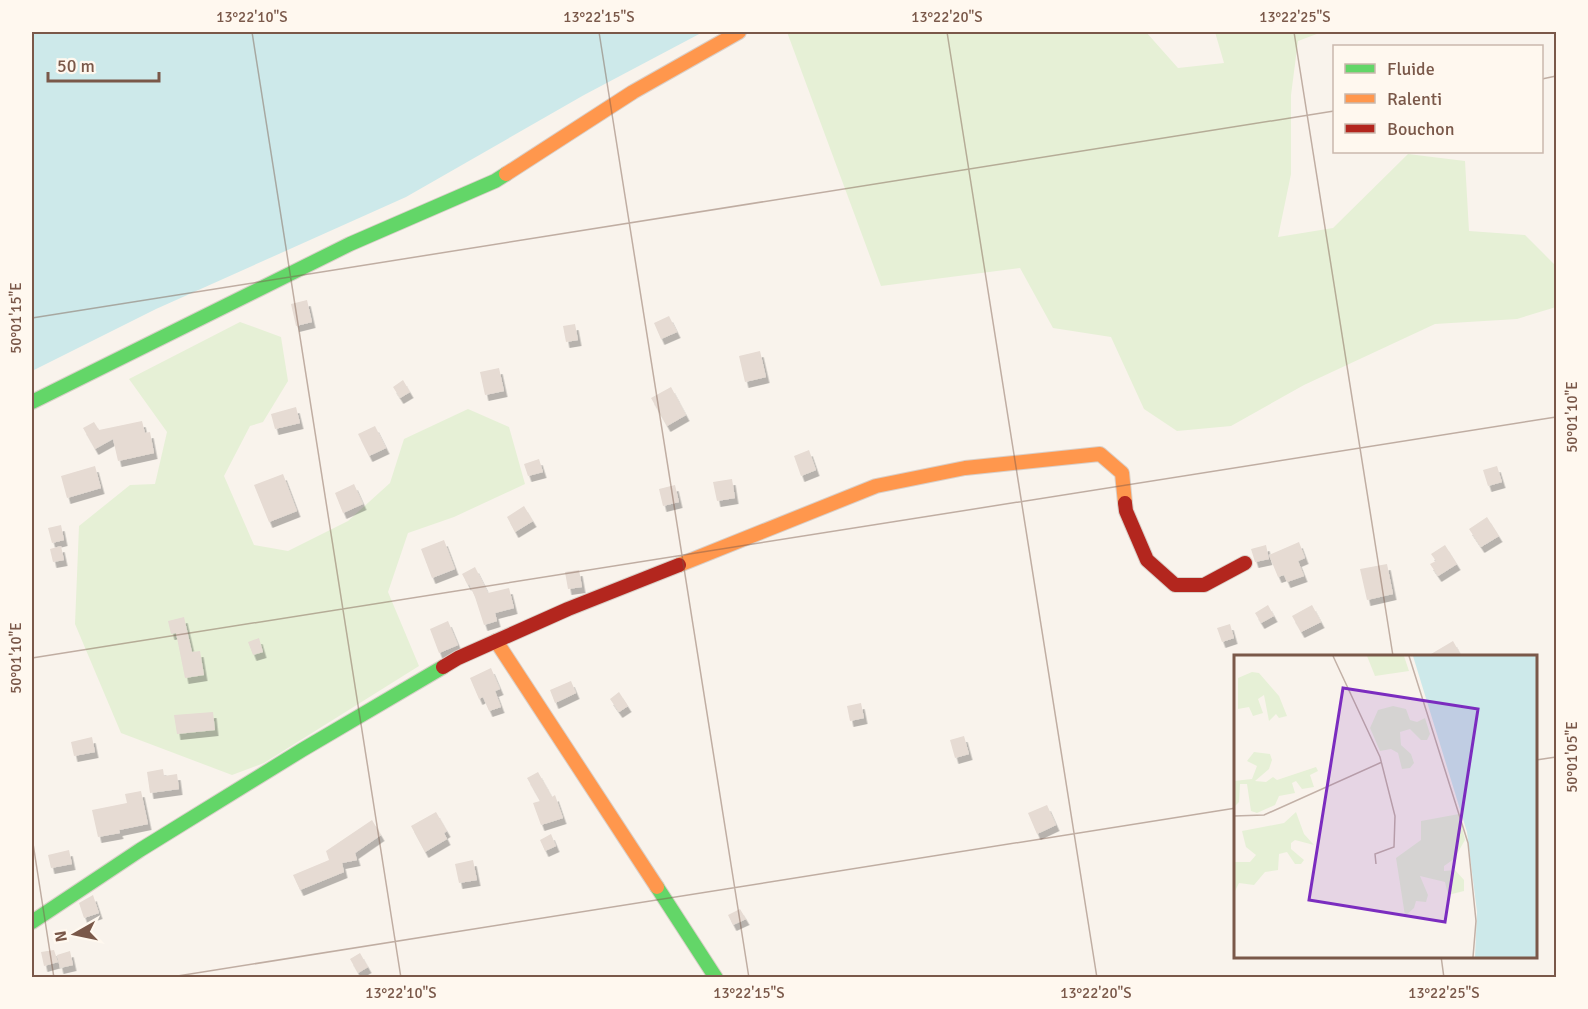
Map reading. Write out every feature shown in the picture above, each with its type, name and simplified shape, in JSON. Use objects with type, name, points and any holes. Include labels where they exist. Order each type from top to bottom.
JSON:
[{"type":"street","points":[[32,402],[350,244],[495,181],[633,92],[739,32]]},
{"type":"street","points":[[32,922],[140,850],[302,750],[458,658],[568,609],[876,486],[977,466],[1100,454],[1122,473],[1126,511],[1147,560],[1174,585],[1204,585],[1245,563]]},
{"type":"street","points":[[496,641],[716,978]]},
{"type":"green space","points":[[787,32],[1146,32],[1178,68],[1224,63],[1215,32],[1322,32],[1298,41],[1291,95],[1291,174],[1278,237],[1333,228],[1408,154],[1465,161],[1469,231],[1525,235],[1556,266],[1556,307],[1517,319],[1435,324],[1304,385],[1231,426],[1177,431],[1144,409],[1111,337],[1053,328],[1020,268],[881,286]]},
{"type":"green space","points":[[240,322],[281,337],[288,381],[263,422],[250,426],[224,476],[254,545],[288,551],[348,521],[390,483],[404,439],[468,409],[509,427],[525,484],[454,517],[408,533],[388,592],[419,666],[264,763],[232,775],[121,733],[75,624],[79,526],[130,485],[155,484],[167,432],[129,379]]},
{"type":"water","points":[[32,32],[703,32],[584,95],[406,197],[156,309],[32,371]]},
{"type":"building","points":[[307,300],[312,322],[296,326],[291,304]]},
{"type":"building","points":[[669,316],[677,332],[661,339],[654,323]]},
{"type":"building","points":[[575,324],[578,340],[566,342],[563,326]]},
{"type":"building","points":[[760,351],[766,377],[745,382],[739,356]]},
{"type":"building","points":[[499,368],[504,391],[485,395],[480,372]]},
{"type":"building","points":[[403,380],[410,392],[400,398],[393,387]]},
{"type":"building","points":[[671,387],[686,415],[667,426],[651,398]]},
{"type":"building","points":[[296,407],[300,423],[275,429],[271,414]]},
{"type":"building","points":[[142,421],[145,433],[150,432],[154,453],[118,461],[113,439],[95,449],[83,428],[94,422],[99,430]]},
{"type":"building","points":[[375,426],[386,448],[369,456],[358,434]]},
{"type":"building","points":[[809,450],[816,470],[801,476],[794,456]]},
{"type":"building","points":[[539,459],[543,472],[528,476],[524,464]]},
{"type":"building","points":[[95,466],[101,488],[67,498],[61,476]]},
{"type":"building","points":[[1497,466],[1502,482],[1488,486],[1483,470]]},
{"type":"building","points":[[283,474],[297,511],[269,522],[254,485]]},
{"type":"building","points":[[732,479],[735,498],[717,501],[713,482]]},
{"type":"building","points":[[354,484],[363,504],[343,513],[335,493]]},
{"type":"building","points":[[675,485],[679,502],[663,506],[659,489]]},
{"type":"building","points":[[524,506],[533,521],[515,532],[507,517]]},
{"type":"building","points":[[1487,517],[1499,536],[1481,547],[1469,529]]},
{"type":"building","points":[[61,525],[64,540],[52,543],[48,528]]},
{"type":"building","points":[[444,540],[455,569],[432,578],[421,549]]},
{"type":"building","points":[[1299,542],[1305,558],[1298,561],[1304,576],[1287,582],[1284,575],[1278,577],[1269,555]]},
{"type":"building","points":[[1266,545],[1269,559],[1255,562],[1251,549]]},
{"type":"building","points":[[1445,545],[1457,564],[1438,576],[1430,564],[1436,561],[1431,554]]},
{"type":"building","points":[[61,546],[64,560],[53,562],[50,549]]},
{"type":"building","points":[[1387,564],[1393,594],[1367,600],[1360,569]]},
{"type":"building","points":[[475,567],[488,593],[509,588],[514,608],[495,613],[497,621],[484,625],[475,597],[462,574]]},
{"type":"building","points":[[579,570],[582,587],[568,589],[565,572]]},
{"type":"building","points":[[1268,605],[1274,616],[1261,623],[1255,613]]},
{"type":"building","points":[[1312,605],[1321,622],[1301,632],[1292,616]]},
{"type":"building","points":[[184,617],[192,652],[200,651],[204,675],[185,678],[176,633],[171,634],[168,621]]},
{"type":"building","points":[[448,621],[458,645],[439,653],[430,629]]},
{"type":"building","points":[[1230,624],[1234,638],[1222,642],[1217,628]]},
{"type":"building","points":[[259,638],[263,652],[253,655],[248,642]]},
{"type":"building","points":[[1453,641],[1461,655],[1429,655]]},
{"type":"building","points":[[491,668],[500,689],[495,691],[501,707],[489,711],[483,697],[479,699],[470,678]]},
{"type":"building","points":[[571,681],[576,693],[555,703],[550,690]]},
{"type":"building","points":[[619,692],[628,706],[619,712],[610,699]]},
{"type":"building","points":[[861,703],[864,718],[850,721],[847,706]]},
{"type":"building","points":[[213,712],[215,730],[177,734],[174,715]]},
{"type":"building","points":[[964,736],[969,754],[955,758],[950,740]]},
{"type":"building","points":[[92,737],[95,752],[74,756],[71,742]]},
{"type":"building","points":[[163,769],[164,776],[177,774],[179,789],[150,793],[147,772]]},
{"type":"building","points":[[538,772],[552,797],[555,795],[563,818],[541,825],[533,803],[540,801],[527,778]]},
{"type":"building","points":[[141,791],[148,824],[98,837],[92,810],[127,803],[125,794]]},
{"type":"building","points":[[1047,805],[1056,825],[1037,834],[1028,813]]},
{"type":"building","points":[[436,812],[447,831],[444,833],[447,839],[425,852],[411,826]]},
{"type":"building","points":[[372,820],[381,835],[355,853],[357,860],[342,863],[344,872],[300,890],[293,875],[329,860],[326,851]]},
{"type":"building","points":[[551,834],[556,846],[545,851],[540,840]]},
{"type":"building","points":[[69,850],[72,864],[51,868],[48,855]]},
{"type":"building","points":[[473,860],[477,880],[459,883],[455,864]]},
{"type":"building","points":[[93,895],[99,913],[84,918],[79,903]]},
{"type":"building","points":[[740,909],[746,919],[733,925],[728,915]]},
{"type":"building","points":[[54,950],[58,962],[44,966],[41,952]]},
{"type":"building","points":[[70,951],[73,965],[60,968],[57,955]]},
{"type":"building","points":[[360,953],[368,967],[358,973],[350,959]]},
{"type":"traffic: fast","points":[[32,402],[350,244],[495,181],[506,174]]},
{"type":"traffic: fast","points":[[32,922],[140,850],[302,750],[443,667]]},
{"type":"traffic: fast","points":[[657,887],[716,978]]},
{"type":"traffic: slow","points":[[506,174],[633,92],[739,32]]},
{"type":"traffic: slow","points":[[679,565],[876,486],[965,468],[1100,454],[1122,473],[1125,503]]},
{"type":"traffic: slow","points":[[496,641],[657,887]]},
{"type":"traffic: jam","points":[[1125,503],[1126,511],[1147,560],[1175,585],[1204,585],[1245,563]]},
{"type":"traffic: jam","points":[[443,667],[458,658],[568,609],[679,565]]}]
